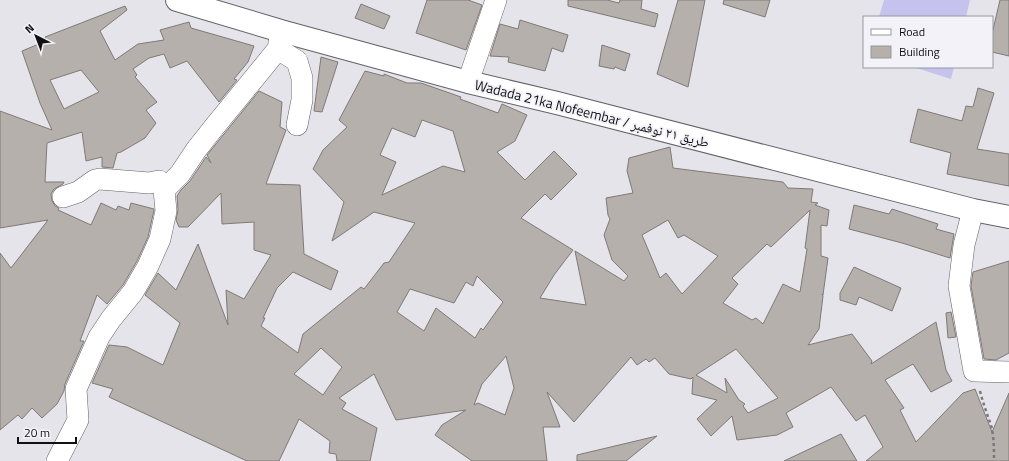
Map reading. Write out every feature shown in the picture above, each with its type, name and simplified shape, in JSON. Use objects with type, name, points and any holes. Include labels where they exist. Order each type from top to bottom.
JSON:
[{"type":"street","name":"Wadada 21ka Nofeembar / طريق ٢١ نوفمبر","points":[[177,0],[279,40],[564,105],[972,210],[1009,217]]},
{"type":"street","points":[[468,82],[496,0]]},
{"type":"street","points":[[164,190],[180,174],[196,150],[279,40],[297,61],[302,78],[302,100],[297,125]]},
{"type":"street","points":[[57,461],[78,420],[76,389],[99,337],[111,319],[133,292],[148,266],[160,239],[166,211],[164,190],[159,181],[149,184],[100,179],[95,180],[78,192],[63,197]]},
{"type":"street","points":[[972,210],[964,245],[960,286],[974,371],[1009,372]]},
{"type":"path","points":[[974,371],[991,426],[994,461]]},
{"type":"shaded area","points":[[884,0],[970,0],[966,16],[879,16]]},
{"type":"shaded area","points":[[916,68],[954,68],[951,79]]},
{"type":"building","points":[[427,0],[468,0],[482,5],[466,50],[416,33]]},
{"type":"building","points":[[568,0],[607,0],[619,3],[620,0],[642,0],[641,9],[658,14],[655,27],[568,6]]},
{"type":"building","points":[[678,0],[705,0],[688,87],[657,74]]},
{"type":"building","points":[[724,0],[770,0],[765,17],[723,4]]},
{"type":"building","points":[[1000,0],[1009,0],[1009,56],[993,52],[993,30]]},
{"type":"building","points":[[361,4],[390,16],[384,29],[355,18]]},
{"type":"building","points":[[125,6],[127,10],[100,31],[115,60],[138,44],[164,40],[160,30],[189,22],[191,28],[254,46],[248,62],[234,79],[237,80],[219,102],[187,61],[170,68],[164,54],[149,58],[133,69],[137,75],[135,77],[157,102],[146,110],[156,123],[145,138],[117,153],[113,168],[102,167],[102,157],[86,161],[82,132],[47,143],[45,182],[64,182],[54,189],[51,194],[52,201],[55,206],[59,208],[58,210],[91,225],[101,203],[116,210],[118,206],[129,210],[131,203],[154,210],[148,237],[137,261],[123,285],[107,304],[97,295],[80,341],[84,341],[65,384],[64,391],[57,404],[42,418],[32,408],[22,419],[18,415],[0,430],[0,253],[11,268],[48,220],[0,228],[0,111],[52,130],[40,103],[22,51],[46,41],[45,37]],"holes":[[[81,70],[99,92],[64,109],[50,80]]]},
{"type":"building","points":[[520,20],[568,35],[563,52],[552,48],[545,71],[508,62],[509,57],[490,56],[500,24],[518,29]]},
{"type":"building","points":[[602,45],[630,54],[625,71],[615,67],[614,69],[599,66]]},
{"type":"building","points":[[321,57],[338,62],[322,112],[314,111]]},
{"type":"building","points":[[365,71],[384,76],[384,74],[407,83],[421,83],[461,97],[460,99],[498,113],[502,104],[527,115],[515,141],[497,152],[525,180],[554,151],[577,174],[551,200],[545,194],[521,218],[573,250],[554,275],[540,298],[586,305],[575,251],[624,281],[628,276],[612,260],[604,235],[610,219],[608,215],[606,198],[633,193],[627,171],[629,158],[670,147],[673,168],[783,182],[788,188],[813,189],[811,202],[818,203],[815,205],[829,210],[827,226],[821,225],[821,256],[828,258],[823,295],[822,294],[819,329],[808,345],[852,334],[872,361],[871,364],[936,322],[946,370],[952,381],[931,392],[913,364],[885,380],[904,408],[900,410],[916,442],[963,393],[975,389],[992,432],[1009,393],[1009,461],[866,461],[883,447],[865,415],[856,421],[831,387],[786,413],[793,427],[777,435],[737,440],[732,416],[711,436],[697,419],[717,400],[692,394],[693,377],[691,379],[669,374],[655,358],[649,362],[646,359],[637,365],[631,357],[574,422],[547,392],[560,427],[543,427],[547,461],[472,461],[435,435],[442,425],[466,410],[396,420],[374,374],[339,398],[346,403],[342,409],[377,428],[370,461],[337,461],[336,454],[329,453],[330,441],[299,419],[279,461],[247,461],[109,397],[113,389],[92,383],[109,345],[127,347],[163,365],[180,323],[145,295],[158,273],[176,290],[198,244],[228,325],[226,290],[244,299],[271,255],[254,250],[254,222],[222,224],[221,193],[188,227],[179,227],[176,220],[178,210],[177,196],[190,181],[206,157],[211,163],[207,155],[259,91],[282,102],[280,127],[286,130],[266,184],[300,185],[304,254],[338,271],[331,290],[293,272],[277,288],[263,318],[265,318],[261,326],[298,353],[303,334],[361,287],[364,289],[384,263],[389,262],[415,223],[374,212],[332,241],[344,202],[313,169],[323,150],[347,127],[339,120]],"holes":[[[422,120],[453,131],[465,172],[443,166],[382,195],[396,162],[380,155],[392,128],[415,137]],[[810,210],[805,248],[807,249],[800,292],[783,284],[763,324],[756,318],[752,320],[723,303],[738,284],[732,278],[767,244],[771,247]],[[668,220],[678,238],[684,235],[718,256],[682,294],[666,273],[660,278],[642,235]],[[477,276],[503,302],[483,330],[481,328],[475,338],[436,308],[424,331],[397,312],[410,289],[454,303],[466,282],[473,286]],[[321,348],[342,367],[323,395],[294,374]],[[736,349],[778,398],[748,413],[743,406],[745,404],[739,400],[725,378],[727,393],[696,375]],[[506,356],[514,388],[505,415],[478,403],[474,405],[482,384]]]},
{"type":"building","points":[[978,88],[994,93],[977,149],[1009,154],[1009,186],[947,174],[951,153],[910,142],[918,109],[962,121],[966,106],[973,107]]},
{"type":"building","points":[[854,205],[889,214],[892,209],[938,224],[936,229],[954,234],[950,258],[849,229]]},
{"type":"building","points":[[1009,261],[1009,353],[996,360],[984,359],[971,286],[973,272]]},
{"type":"building","points":[[854,267],[901,288],[892,311],[859,297],[856,305],[840,300],[840,293]]},
{"type":"building","points":[[951,312],[956,337],[948,338],[946,313]]},
{"type":"building","points":[[841,434],[857,461],[784,461]]},
{"type":"building","points":[[657,436],[626,461],[577,461],[577,455]]}]
